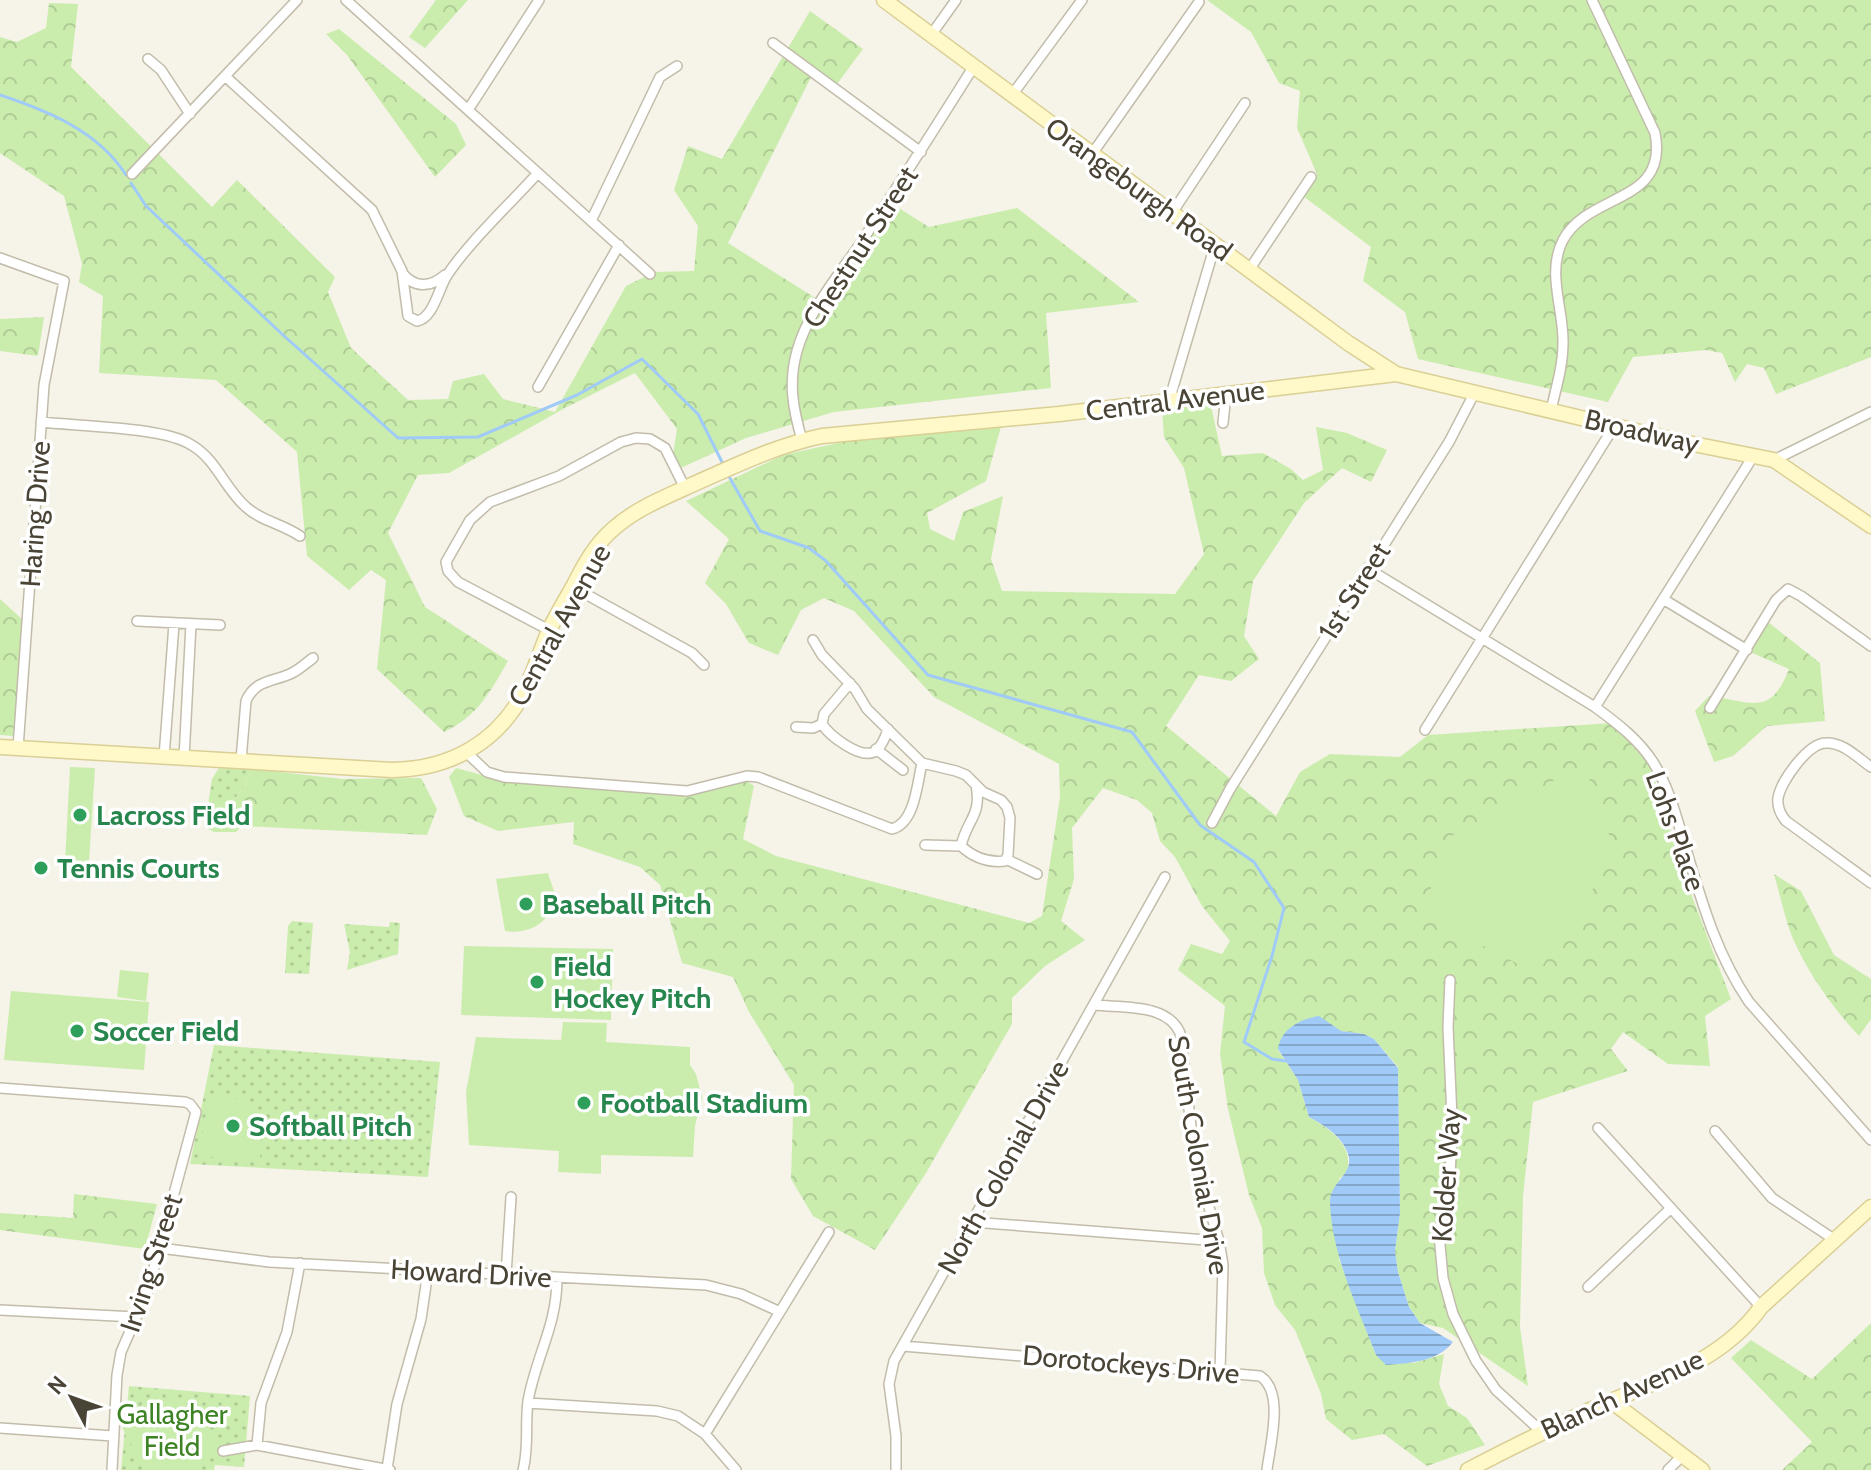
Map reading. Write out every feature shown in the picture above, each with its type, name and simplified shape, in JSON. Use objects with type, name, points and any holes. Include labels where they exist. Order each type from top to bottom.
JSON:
[{"type":"street","points":[[132,174],[297,0]]},
{"type":"street","points":[[346,0],[650,274]]},
{"type":"street","points":[[468,110],[539,0]]},
{"type":"street","name":"Orangeburgh Road","points":[[884,0],[1249,270],[1396,374]]},
{"type":"street","points":[[931,35],[956,0]]},
{"type":"street","points":[[1012,95],[1082,0]]},
{"type":"street","points":[[1551,410],[1563,342],[1555,276],[1559,251],[1577,222],[1643,183],[1657,156],[1655,133],[1592,0]]},
{"type":"street","points":[[1092,154],[1199,2]]},
{"type":"street","points":[[773,43],[921,152]]},
{"type":"street","points":[[148,59],[161,70],[190,114]]},
{"type":"street","points":[[591,221],[660,77],[677,66]]},
{"type":"street","name":"Chestnut Street","points":[[802,440],[790,384],[800,341],[817,308],[974,66]]},
{"type":"street","points":[[226,77],[372,210],[402,271],[406,311],[412,320],[425,319],[429,315],[437,292],[451,269]]},
{"type":"street","points":[[1172,213],[1245,103]]},
{"type":"street","points":[[402,271],[414,283],[435,283],[537,174]]},
{"type":"street","points":[[1249,270],[1311,177]]},
{"type":"street","points":[[538,387],[619,245]]},
{"type":"street","points":[[1169,401],[1215,245]]},
{"type":"street","name":"Haring Drive","points":[[0,258],[64,281],[44,385],[18,748]]},
{"type":"street","name":"Central Avenue","points":[[0,747],[410,769],[432,767],[466,752],[494,731],[517,703],[549,630],[585,565],[611,531],[645,506],[725,469],[802,440],[822,436],[1169,401],[1396,374]]},
{"type":"street","name":"Broadway","points":[[1396,374],[1678,441],[1774,460],[1871,526]]},
{"type":"street","name":"1st Street","points":[[1212,823],[1367,568],[1449,442],[1475,392]]},
{"type":"street","points":[[1223,423],[1226,394]]},
{"type":"street","points":[[1774,460],[1871,412]]},
{"type":"street","points":[[41,422],[161,435],[186,442],[210,459],[243,505],[300,536]]},
{"type":"street","points":[[1425,730],[1615,425]]},
{"type":"street","points":[[549,630],[458,582],[448,571],[446,562],[470,520],[490,502],[559,476],[621,442],[636,438],[650,439],[665,448],[685,488]]},
{"type":"street","points":[[1595,707],[1754,455]]},
{"type":"street","name":"Lohs Place","points":[[1367,568],[1622,726],[1652,761],[1669,794],[1710,925],[1724,963],[1737,985],[1871,1140]]},
{"type":"street","points":[[573,587],[692,653],[704,665]]},
{"type":"street","points":[[1710,708],[1776,600],[1788,589],[1871,646]]},
{"type":"street","points":[[1663,599],[1747,650]]},
{"type":"street","points":[[137,621],[220,625]]},
{"type":"street","points":[[164,757],[174,624]]},
{"type":"street","points":[[184,758],[191,624]]},
{"type":"street","points":[[813,640],[822,655],[850,683],[867,709],[922,763],[956,771],[983,792],[1001,800],[1010,818],[1006,859]]},
{"type":"street","points":[[241,760],[246,701],[250,692],[266,681],[290,674],[313,658]]},
{"type":"street","points":[[170,680],[188,681]]},
{"type":"street","points":[[850,683],[824,714],[822,724],[828,734],[866,753],[876,749],[888,729]]},
{"type":"street","points":[[796,727],[813,728],[822,724]]},
{"type":"street","points":[[167,729],[185,731]]},
{"type":"street","points":[[1871,767],[1836,744],[1819,744],[1811,748],[1779,794],[1778,809],[1786,821],[1871,883]]},
{"type":"street","points":[[876,749],[903,770]]},
{"type":"street","points":[[466,752],[487,772],[504,777],[687,791],[747,776],[758,777],[892,829],[901,827],[907,819],[922,763]]},
{"type":"street","points":[[961,846],[963,835],[975,817],[976,785]]},
{"type":"street","points":[[925,845],[961,846],[968,853],[994,862],[1006,859],[1037,874]]},
{"type":"street","name":"North Colonial Drive","points":[[896,1470],[896,1436],[889,1384],[894,1361],[1165,877]]},
{"type":"street","name":"Kolder Way","points":[[1450,980],[1448,1027],[1452,1118],[1450,1181],[1439,1234],[1443,1278],[1453,1314],[1476,1361],[1496,1390],[1542,1432]]},
{"type":"street","name":"South Colonial Drive","points":[[1095,1005],[1157,1012],[1171,1019],[1180,1033],[1195,1160],[1223,1265],[1220,1372]]},
{"type":"street","name":"Irving Street","points":[[0,1088],[185,1102],[196,1112],[148,1290],[119,1364],[112,1470]]},
{"type":"street","points":[[1598,1128],[1761,1307]]},
{"type":"street","points":[[1715,1131],[1772,1198],[1835,1240]]},
{"type":"street","points":[[506,1275],[511,1197]]},
{"type":"street","name":"Blanch Avenue","points":[[1468,1470],[1542,1432],[1700,1360],[1747,1326],[1761,1307],[1871,1207]]},
{"type":"street","points":[[1588,1287],[1671,1208]]},
{"type":"street","points":[[972,1222],[1219,1241]]},
{"type":"street","points":[[705,1434],[829,1232]]},
{"type":"street","name":"Howard Drive","points":[[160,1248],[300,1263],[706,1285],[741,1294],[778,1311]]},
{"type":"street","points":[[257,1445],[261,1403],[287,1332],[300,1263]]},
{"type":"street","points":[[223,1451],[257,1445],[388,1469],[397,1404],[421,1319],[428,1271]]},
{"type":"street","points":[[523,1470],[528,1403],[532,1381],[555,1315],[557,1278]]},
{"type":"street","points":[[0,1310],[135,1317]]},
{"type":"street","name":"Dorotockeys Drive","points":[[903,1346],[1253,1374],[1271,1386],[1275,1399],[1267,1470]]},
{"type":"street","points":[[1611,1401],[1702,1470]]},
{"type":"street","points":[[528,1403],[657,1411],[678,1416],[705,1434],[736,1470]]},
{"type":"street","points":[[0,1428],[113,1436]]},
{"type":"street","points":[[1668,1470],[1683,1455]]},
{"type":"green space","points":[[436,0],[468,0],[425,48],[409,37]]},
{"type":"green space","points":[[1207,0],[1871,0],[1871,357],[1776,394],[1764,368],[1747,364],[1735,382],[1722,353],[1706,350],[1633,357],[1608,402],[1418,359],[1405,312],[1363,281],[1371,247],[1303,196],[1317,174],[1297,128],[1300,91],[1279,83],[1251,32]]},
{"type":"green space","points":[[49,3],[78,4],[71,67],[212,207],[237,180],[335,277],[328,292],[351,348],[408,400],[448,399],[453,381],[484,374],[503,399],[555,412],[626,286],[654,272],[694,271],[698,226],[674,190],[688,146],[722,159],[810,11],[863,49],[834,88],[813,73],[728,243],[825,304],[886,200],[929,227],[1017,208],[1139,302],[1046,313],[1051,388],[834,412],[746,438],[670,473],[677,429],[635,373],[449,473],[418,475],[388,533],[425,607],[508,661],[474,711],[444,732],[377,669],[386,580],[371,570],[349,590],[307,556],[297,452],[216,380],[99,373],[103,296],[79,282],[82,264],[64,196],[0,153],[0,37],[17,42],[46,28]]},
{"type":"green space","points":[[339,29],[456,124],[466,145],[435,177],[347,55],[326,34]]},
{"type":"green space","points":[[44,317],[38,356],[0,351],[0,319]]},
{"type":"green space","points":[[1210,401],[1222,456],[1263,453],[1291,469],[1303,480],[1323,470],[1316,427],[1347,433],[1387,450],[1371,482],[1342,468],[1304,503],[1253,581],[1244,636],[1259,659],[1231,681],[1199,675],[1166,726],[1276,816],[1300,772],[1330,754],[1400,757],[1428,735],[1612,723],[1650,765],[1688,886],[1731,999],[1705,1016],[1710,1066],[1668,1064],[1623,1032],[1611,1049],[1628,1071],[1533,1102],[1523,1196],[1520,1327],[1528,1386],[1443,1328],[1420,1323],[1409,1307],[1395,1251],[1400,1213],[1398,1067],[1374,1039],[1364,1034],[1341,1031],[1278,1050],[1298,1080],[1309,1117],[1332,1133],[1347,1154],[1347,1172],[1339,1179],[1339,1259],[1376,1355],[1414,1363],[1444,1354],[1439,1384],[1448,1406],[1467,1418],[1485,1445],[1427,1466],[1384,1434],[1352,1440],[1326,1419],[1321,1394],[1295,1330],[1275,1305],[1264,1273],[1262,1228],[1249,1195],[1228,1109],[1220,1054],[1225,1006],[1178,970],[1191,944],[1222,954],[1230,941],[1202,906],[1175,857],[1160,841],[1152,813],[1137,800],[1103,788],[1072,828],[1074,879],[1061,921],[1085,940],[1045,966],[1012,998],[1012,1024],[926,1173],[875,1250],[813,1216],[791,1179],[794,1085],[749,1012],[733,977],[682,963],[660,885],[640,867],[573,844],[574,822],[498,831],[464,816],[449,777],[456,768],[482,775],[684,795],[745,780],[754,786],[743,839],[776,856],[1029,923],[1042,916],[1060,797],[1059,764],[934,697],[854,611],[824,598],[801,610],[778,655],[749,643],[726,604],[705,583],[729,539],[686,501],[783,455],[852,440],[1002,423],[986,481],[927,513],[930,529],[954,541],[963,512],[1003,496],[991,559],[1002,591],[1175,594],[1204,554],[1184,468],[1164,437],[1162,408]]},
{"type":"green space","points":[[0,599],[23,620],[13,736],[0,735]]},
{"type":"green space","points":[[1768,622],[1820,663],[1825,721],[1767,726],[1733,756],[1714,762],[1695,711],[1709,696],[1748,703],[1766,700],[1774,695],[1789,669],[1750,652]]},
{"type":"green space","points":[[1584,764],[1616,854],[1537,974],[1461,934],[1426,901],[1450,837]]},
{"type":"green space","name":"Lacross Field","points":[[70,767],[95,768],[89,862],[65,862]]},
{"type":"green space","points":[[219,768],[251,769],[237,796],[211,810],[206,818],[212,779]]},
{"type":"green space","points":[[251,769],[343,779],[421,778],[437,809],[427,835],[242,826],[236,832],[208,829],[206,818],[211,810],[237,796]]},
{"type":"green space","name":"Baseball Pitch","points":[[548,873],[554,892],[546,918],[523,931],[505,931],[496,879]]},
{"type":"green space","points":[[1774,874],[1801,891],[1834,955],[1871,979],[1871,1019],[1859,1036],[1822,990],[1799,952]]},
{"type":"green space","points":[[292,921],[313,923],[309,974],[285,973],[288,926]]},
{"type":"green space","points":[[390,922],[400,923],[398,954],[347,970],[350,952],[344,924],[389,927]]},
{"type":"green space","name":"Field Hockey Pitch","points":[[464,946],[613,949],[611,1020],[461,1015]]},
{"type":"green space","points":[[120,970],[149,973],[146,1001],[117,997]]},
{"type":"green space","name":"Soccer Field","points":[[11,991],[149,1002],[144,1070],[4,1060]]},
{"type":"green space","name":"Football Stadium","points":[[563,1022],[607,1023],[606,1042],[690,1047],[690,1065],[696,1074],[702,1097],[695,1126],[693,1157],[601,1155],[601,1174],[558,1172],[559,1151],[469,1145],[466,1092],[476,1037],[561,1040]]},
{"type":"green space","points":[[214,1045],[440,1062],[428,1177],[190,1164]]},
{"type":"green space","name":"Softball Pitch","points":[[210,1094],[241,1100],[256,1110],[261,1129],[260,1160],[198,1156]]},
{"type":"green space","points":[[74,1194],[157,1204],[145,1249],[0,1230],[0,1213],[73,1218]]},
{"type":"green space","points":[[1871,1323],[1871,1470],[1782,1470],[1812,1442],[1731,1358],[1751,1340],[1812,1379]]},
{"type":"green space","name":"Gallagher Field","points":[[129,1386],[250,1396],[244,1467],[215,1465],[214,1470],[121,1470]]},
{"type":"green space","points":[[166,1400],[186,1404],[221,1444],[189,1470],[145,1470],[123,1429],[123,1421]]},
{"type":"water","points":[[1319,1016],[1341,1031],[1364,1034],[1374,1039],[1398,1068],[1400,1213],[1395,1251],[1409,1307],[1420,1323],[1453,1342],[1431,1358],[1386,1365],[1376,1355],[1340,1261],[1330,1203],[1333,1189],[1348,1167],[1348,1154],[1337,1136],[1309,1117],[1298,1080],[1278,1049],[1283,1036],[1292,1026]]},
{"type":"waterway","points":[[0,95],[70,124],[101,146],[126,175]]},
{"type":"waterway","points":[[131,183],[146,206],[398,438],[478,437],[577,395],[642,359],[698,414],[724,466]]},
{"type":"waterway","points":[[727,473],[760,531],[809,548],[826,561],[928,675],[1132,732],[1200,825],[1254,862],[1284,908],[1244,1042],[1272,1059],[1286,1061]]},
{"type":"place","name":"Lacross Field","points":[[80,815]]},
{"type":"place","name":"Tennis Courts","points":[[41,868]]},
{"type":"place","name":"Baseball Pitch","points":[[526,904]]},
{"type":"place","name":"Field Hockey Pitch","points":[[537,982]]},
{"type":"place","name":"Soccer Field","points":[[77,1031]]},
{"type":"place","name":"Football Stadium","points":[[584,1103]]},
{"type":"place","name":"Softball Pitch","points":[[233,1126]]}]
